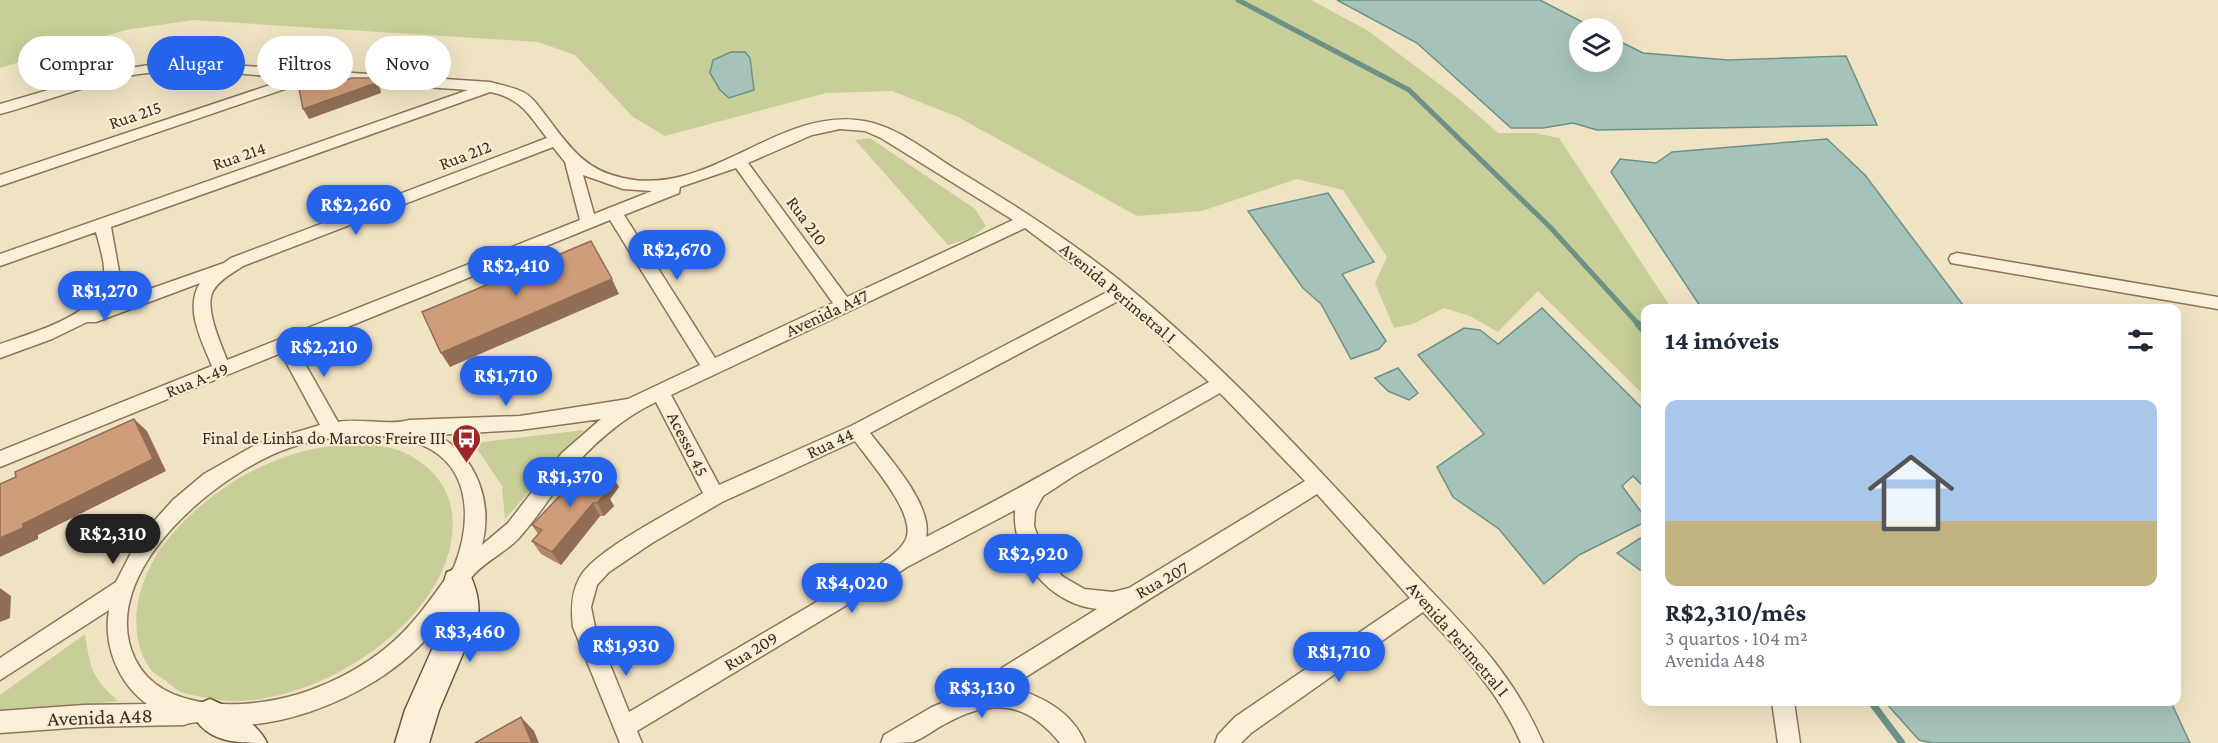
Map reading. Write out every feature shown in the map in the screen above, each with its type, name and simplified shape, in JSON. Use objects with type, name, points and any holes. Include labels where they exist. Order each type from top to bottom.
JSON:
[{"type":"street","name":"Avenida Perimetral I","points":[[0,109],[122,73],[156,68],[257,71]]},
{"type":"street","name":"Avenida Perimetral I","points":[[353,77],[490,87],[509,92],[523,99],[572,162],[596,177],[621,184],[660,185],[694,180],[813,129],[834,125],[864,126],[881,131],[1071,252],[1121,292],[1222,383],[1318,483],[1495,677],[1525,723],[1532,743]]},
{"type":"street","name":"Rua 214","points":[[0,260],[490,87]]},
{"type":"street","name":"Rua 215","points":[[0,181],[269,90]]},
{"type":"street","name":"Rua 212","points":[[222,369],[201,301],[204,290],[212,280],[237,262],[555,141]]},
{"type":"street","name":"Rua 210","points":[[739,161],[844,305]]},
{"type":"street","name":"Avenida Perimetral I","points":[[572,162],[589,224]]},
{"type":"street","name":"Rua A-49","points":[[0,459],[694,180]]},
{"type":"street","points":[[614,213],[711,367]]},
{"type":"street","name":"Avenida A47","points":[[460,576],[501,543],[586,442],[630,406],[1025,221]]},
{"type":"street","points":[[63,327],[95,307],[109,290],[111,273],[103,225]]},
{"type":"street","points":[[1957,259],[2218,303]]},
{"type":"street","points":[[0,351],[237,262]]},
{"type":"street","name":"Rua 44","points":[[628,735],[584,627],[581,607],[583,593],[588,581],[602,566],[645,537],[715,496],[858,431],[1121,292]]},
{"type":"street","points":[[285,345],[332,429]]},
{"type":"street","points":[[897,563],[1036,490],[1068,469],[1222,383]]},
{"type":"street","name":"Acesso 45","points":[[660,391],[715,496]]},
{"type":"street","name":"Avenida A47","points":[[383,427],[495,427],[567,418],[630,406]]},
{"type":"street","points":[[383,427],[409,432],[433,441],[451,455],[465,472],[474,493],[477,517],[473,543],[460,576],[439,609],[415,636],[386,660],[353,681],[317,698],[280,709],[244,716],[205,715],[170,705],[145,690],[128,670],[118,645],[117,617],[124,588],[145,547],[171,515],[196,492],[231,467],[285,441],[332,429],[383,427]]},
{"type":"street","name":"Rua 209","points":[[628,735],[897,563],[914,542],[918,527],[904,496],[858,431]]},
{"type":"street","name":"Rua 207","points":[[1036,490],[1025,510],[1024,526],[1036,558],[1055,582],[1067,591],[1083,598],[1113,601],[1133,597],[1166,579],[1318,483]]},
{"type":"street","points":[[412,743],[422,710],[462,618],[464,604],[460,576]]},
{"type":"street","points":[[0,670],[124,588]]},
{"type":"street","points":[[892,743],[944,711],[969,701],[1133,597]]},
{"type":"street","points":[[1226,742],[1243,725],[1425,599]]},
{"type":"street","points":[[969,701],[1006,698],[1027,702],[1048,714],[1074,743]]},
{"type":"street","points":[[1784,706],[1789,743]]},
{"type":"street","points":[[205,715],[250,743]]},
{"type":"street","name":"Avenida A48","points":[[0,722],[84,716],[205,715]]},
{"type":"green space","points":[[0,0],[1311,0],[1367,30],[1458,98],[1498,133],[1535,133],[1559,138],[1669,304],[1641,304],[1641,392],[1538,291],[1498,332],[1470,316],[1444,308],[1413,324],[1394,328],[1375,283],[1387,257],[1343,190],[1297,179],[1202,211],[1137,216],[958,117],[892,91],[826,93],[665,136],[633,117],[575,55],[538,42],[193,20],[126,30],[106,36],[18,36],[18,63],[0,68]]},
{"type":"green space","points":[[870,138],[975,209],[986,226],[971,238],[948,245],[855,140]]},
{"type":"green space","points":[[584,430],[505,519],[502,486],[480,453],[466,444]]},
{"type":"green space","points":[[363,444],[399,450],[421,462],[442,484],[450,502],[452,512],[449,551],[433,589],[405,623],[370,653],[330,677],[287,693],[245,701],[187,694],[179,691],[152,671],[142,654],[138,640],[136,626],[139,597],[143,582],[156,556],[179,527],[217,493],[237,479],[259,468],[306,451],[329,446]]},
{"type":"green space","points":[[85,634],[91,664],[97,679],[118,701],[0,715],[0,695]]},
{"type":"water","points":[[1337,0],[1540,0],[1575,18],[1569,18],[1569,72],[1623,72],[1623,43],[1643,53],[1728,60],[1846,56],[1877,125],[1597,130],[1573,123],[1543,128],[1511,128],[1417,43]]},
{"type":"water","points":[[731,52],[745,52],[750,58],[754,90],[729,98],[720,90],[710,73],[713,60]]},
{"type":"water","points":[[1827,139],[1865,175],[1962,304],[1699,304],[1611,172],[1620,159],[1656,163],[1672,152]]},
{"type":"water","points":[[1328,193],[1374,262],[1342,274],[1386,341],[1379,349],[1351,359],[1321,304],[1303,288],[1248,211]]},
{"type":"water","points":[[1542,308],[1641,407],[1641,484],[1633,476],[1622,486],[1641,512],[1641,524],[1579,555],[1544,584],[1499,529],[1453,497],[1437,467],[1484,434],[1418,355],[1464,328],[1480,330],[1498,344]]},
{"type":"water","points":[[1398,368],[1418,393],[1409,400],[1388,391],[1375,378]]},
{"type":"water","points":[[1641,538],[1641,570],[1640,570],[1617,553]]},
{"type":"water","points":[[1889,706],[2173,706],[2190,743],[1932,743],[1919,740]]},
{"type":"building","points":[[353,78],[365,78],[365,87],[303,109],[299,90],[353,90]]},
{"type":"building","points":[[591,241],[612,279],[441,353],[422,312]]},
{"type":"building","points":[[134,419],[153,459],[23,524],[23,528],[0,538],[0,484],[16,477],[15,472]]},
{"type":"building","points":[[589,465],[611,474],[600,489],[606,493],[597,503],[593,503],[552,552],[532,541],[542,530],[532,525]]},
{"type":"building","points":[[521,717],[532,743],[475,743]]},
{"type":"waterway","points":[[1238,0],[1409,90],[1550,227],[1639,325]]},
{"type":"waterway","points":[[1638,324],[1641,327]]},
{"type":"waterway","points":[[1874,706],[1902,743]]},
{"type":"place","name":"Final de Linha do Marcos Freire III","points":[[467,464]]}]
